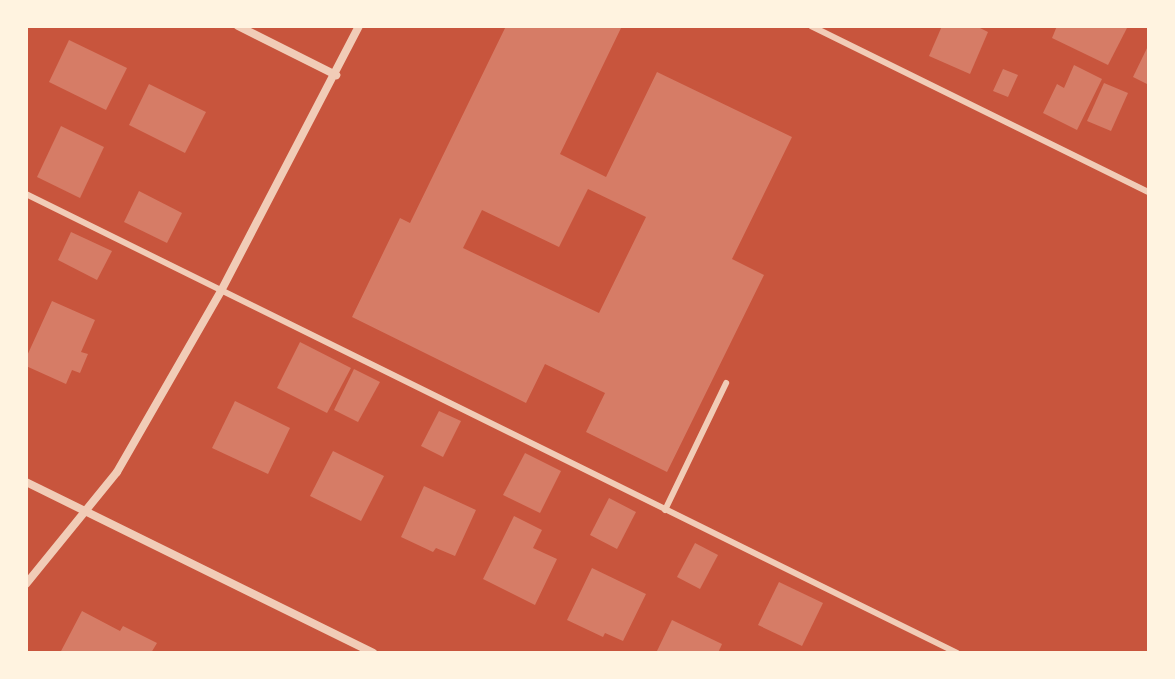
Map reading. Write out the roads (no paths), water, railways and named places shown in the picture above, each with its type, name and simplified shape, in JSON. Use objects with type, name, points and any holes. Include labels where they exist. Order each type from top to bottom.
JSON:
[{"type":"street","points":[[238,26],[336,75]]},
{"type":"street","points":[[26,584],[117,472],[221,291],[359,26]]},
{"type":"street","points":[[26,482],[373,653]]},
{"type":"lane","points":[[811,26],[1149,192]]},
{"type":"lane","points":[[26,194],[957,653]]},
{"type":"lane","points":[[665,510],[726,383]]}]
